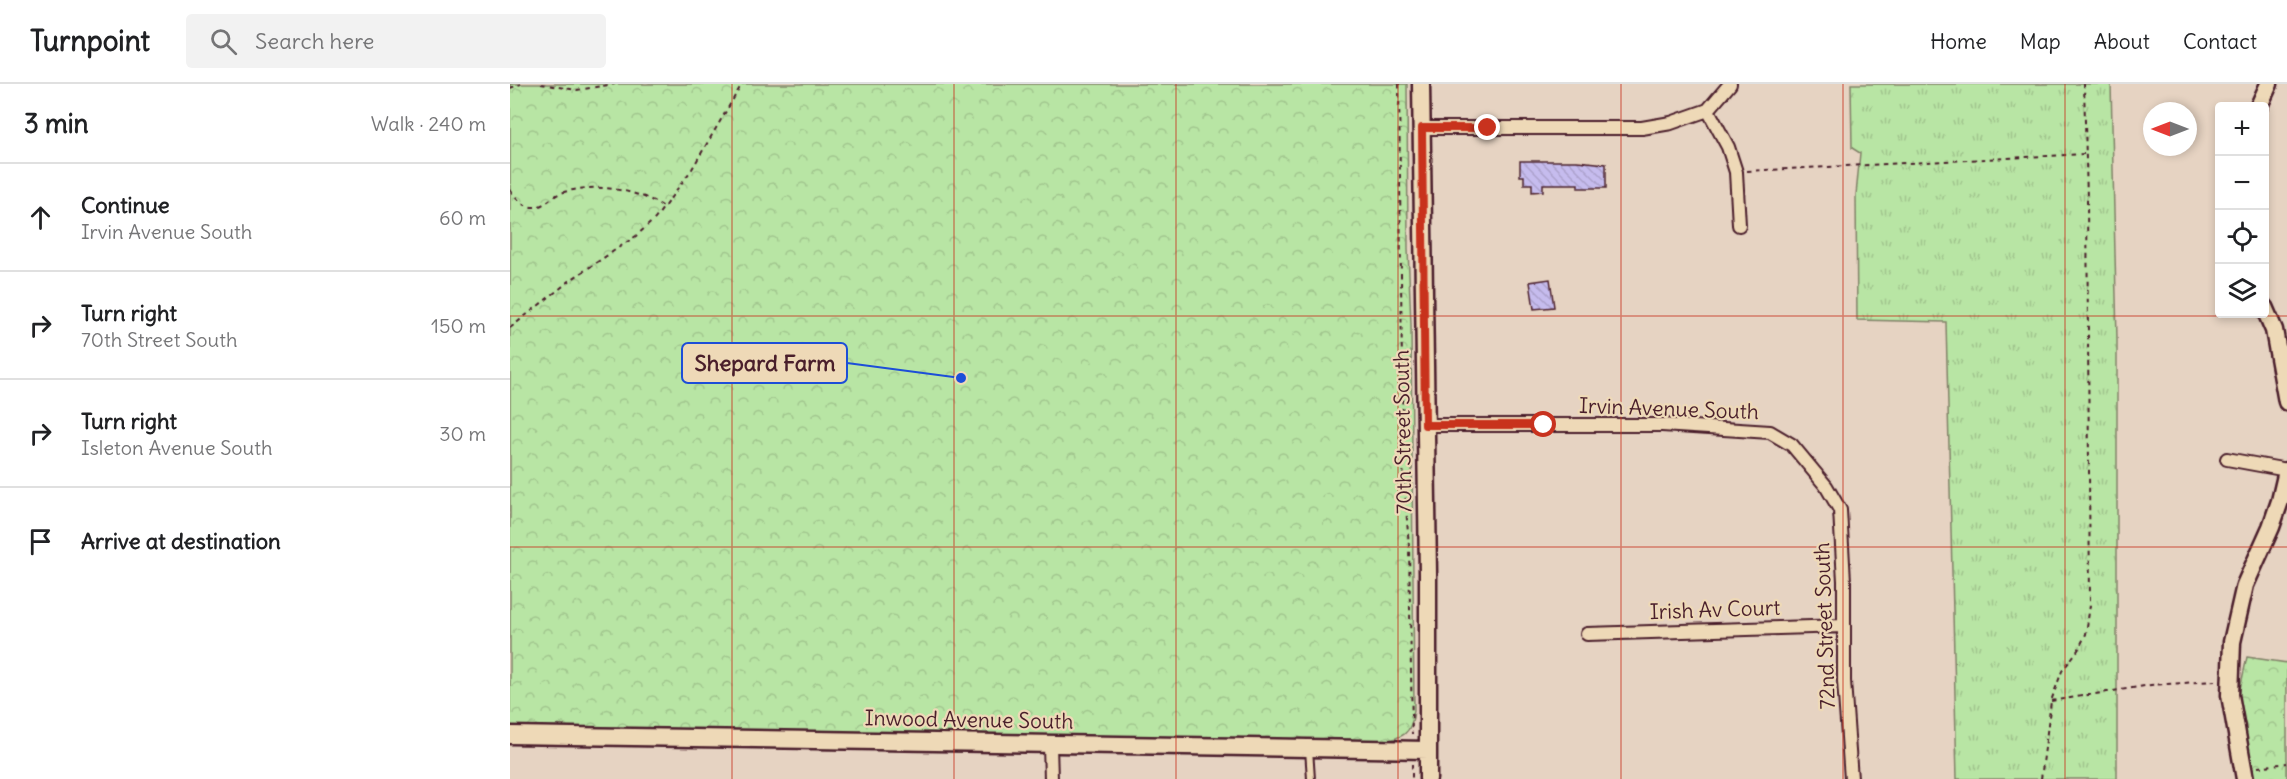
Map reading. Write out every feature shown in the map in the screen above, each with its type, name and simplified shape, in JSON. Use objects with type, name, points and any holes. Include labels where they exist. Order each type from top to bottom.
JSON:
[{"type":"street","name":"70th Street South","points":[[1421,84],[1428,574],[1428,779]]},
{"type":"street","points":[[1422,128],[1642,128],[1671,123],[1708,110],[1730,84]]},
{"type":"street","points":[[2261,102],[2269,84]]},
{"type":"street","points":[[1708,110],[1728,147],[1736,172],[1739,225]]},
{"type":"street","points":[[2269,317],[2274,330],[2287,402]]},
{"type":"street","name":"Irvin Avenue South","points":[[1425,425],[1662,425],[1770,432],[1792,445],[1820,478]]},
{"type":"street","points":[[2227,459],[2287,470],[2271,527],[2245,585],[2232,642],[2230,695],[2244,774]]},
{"type":"street","name":"72nd Street South","points":[[1820,478],[1840,510],[1844,681],[1851,779]]},
{"type":"street","name":"Irish Av Court","points":[[1587,634],[1844,626]]},
{"type":"street","name":"Inwood Avenue South","points":[[510,735],[1428,750]]},
{"type":"street","points":[[1050,745],[1051,779]]},
{"type":"lane","points":[[1309,749],[1311,779]]},
{"type":"path","points":[[510,88],[521,84]]},
{"type":"path","points":[[541,84],[577,90],[615,84]]},
{"type":"path","points":[[510,328],[573,279],[636,236],[664,207],[692,169],[742,84]]},
{"type":"path","points":[[1399,84],[1403,455],[1409,547],[1412,716]]},
{"type":"path","points":[[2041,779],[2051,701],[2062,671],[2078,650],[2086,634],[2090,605],[2084,84]]},
{"type":"path","points":[[1736,172],[2086,154]]},
{"type":"path","points":[[510,190],[521,202],[531,207],[543,204],[564,192],[598,189],[633,192],[664,207]]},
{"type":"path","points":[[2051,701],[2151,685],[2230,681]]},
{"type":"path","points":[[2244,774],[2287,763]]},
{"type":"green space","points":[[510,84],[1407,84],[1414,710],[1408,730],[1400,737],[1380,742],[510,728]]},
{"type":"green space","points":[[1851,84],[2111,84],[2117,339],[2117,779],[1957,779],[1946,322],[1857,320],[1856,195],[1860,153],[1852,148]]},
{"type":"green space","points":[[2247,657],[2287,663],[2287,779],[2254,779],[2238,698]]},
{"type":"building","points":[[1520,161],[1577,161],[1606,164],[1606,188],[1578,188],[1578,184],[1543,184],[1543,191],[1532,192],[1532,184],[1524,184],[1524,176],[1520,176]]},
{"type":"building","points":[[1550,279],[1554,307],[1534,309],[1530,282]]},
{"type":"place","name":"Shepard Farm","points":[[961,378]]},
{"type":"route","points":[[1488,128],[1422,128],[1425,425],[1544,425]]}]
